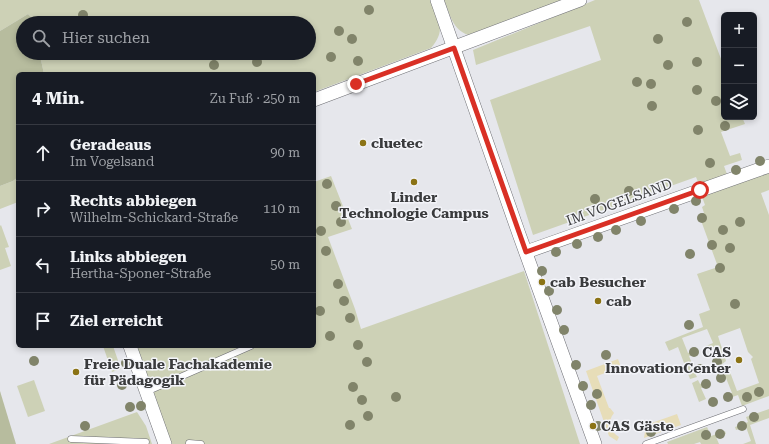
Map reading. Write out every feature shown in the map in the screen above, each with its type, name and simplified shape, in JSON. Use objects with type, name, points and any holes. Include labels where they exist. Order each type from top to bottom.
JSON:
[{"type":"street","points":[[437,0],[595,444]]},
{"type":"street","points":[[316,99],[580,0]]},
{"type":"street","name":"IM VOGELSAND","points":[[526,252],[769,166]]},
{"type":"street","points":[[131,348],[166,444]]},
{"type":"lane","points":[[146,392],[246,348]]},
{"type":"lane","points":[[646,444],[743,409]]},
{"type":"lane","points":[[71,439],[146,442]]},
{"type":"lane","points":[[189,443],[201,444]]},
{"type":"green space","points":[[0,0],[431,0],[440,25],[439,35],[431,48],[316,91],[316,72],[44,72],[41,60],[316,60],[316,16],[30,16],[28,14],[25,16],[16,16],[16,21],[0,31]]},
{"type":"green space","points":[[444,0],[566,0],[468,35],[458,29],[455,25]]},
{"type":"green space","points":[[595,0],[699,0],[721,59],[721,120],[743,120],[745,124],[721,132],[730,156],[740,153],[742,160],[724,166],[728,177],[700,187],[696,177],[533,235],[490,100],[601,60],[590,26],[476,65],[473,50]]},
{"type":"green space","points":[[16,21],[16,60],[41,60],[44,72],[16,72],[16,179],[0,186],[0,31]]},
{"type":"green space","points":[[769,173],[769,190],[761,193],[769,215],[769,396],[742,406],[738,395],[727,399],[725,396],[732,393],[726,378],[720,380],[718,377],[730,372],[737,391],[759,383],[751,359],[753,357],[748,352],[740,328],[718,336],[726,361],[721,365],[720,363],[714,366],[712,362],[719,359],[714,347],[707,349],[706,346],[713,343],[707,329],[682,338],[688,353],[695,350],[696,353],[689,356],[694,369],[702,366],[703,370],[695,373],[697,377],[690,379],[678,347],[669,351],[665,342],[703,327],[699,314],[710,310],[697,274],[718,267],[699,215],[704,213],[702,207],[705,205],[701,194]]},
{"type":"green space","points":[[331,176],[352,229],[328,237],[361,329],[524,271],[580,444],[171,444],[136,348],[316,348],[316,181]]},
{"type":"green space","points":[[16,179],[16,203],[0,209],[0,186]]},
{"type":"green space","points":[[1,225],[9,247],[5,248],[11,266],[0,270],[0,226]]},
{"type":"green space","points":[[104,348],[114,348],[121,369],[112,372]]},
{"type":"green space","points":[[34,380],[45,411],[28,417],[17,386]]},
{"type":"green space","points":[[698,380],[700,384],[707,381],[709,385],[701,388],[706,399],[699,402],[692,383]]},
{"type":"green space","points":[[0,391],[16,444],[0,444]]},
{"type":"green space","points":[[769,409],[769,418],[750,425],[756,444],[743,444],[751,441],[746,427],[736,430],[735,427],[748,422],[746,417]]},
{"type":"green space","points":[[137,412],[146,426],[152,444],[49,444]]},
{"type":"green space","points":[[707,427],[711,436],[725,431],[726,434],[716,437],[719,444],[701,444],[700,442],[694,444],[668,444],[667,442]]},
{"type":"sand","points":[[618,359],[621,367],[597,376],[609,408],[614,413],[610,420],[610,426],[613,432],[619,437],[617,441],[609,436],[586,371]]},
{"type":"sand","points":[[677,414],[681,425],[644,438],[646,425]]},
{"type":"place","name":"cluetec","points":[[363,143]]},
{"type":"place","name":"Linder Technologie Campus","points":[[414,182]]},
{"type":"place","name":"cab Besucher","points":[[542,282]]},
{"type":"place","name":"cab","points":[[598,301]]},
{"type":"place","name":"CAS InnovationCenter","points":[[739,360]]},
{"type":"place","name":"Freie Duale Fachakademie für Pädagogik","points":[[76,372]]},
{"type":"place","name":"CAS Gäste","points":[[593,426]]},
{"type":"route","points":[[356,84],[454,48],[526,252],[700,190]]}]
